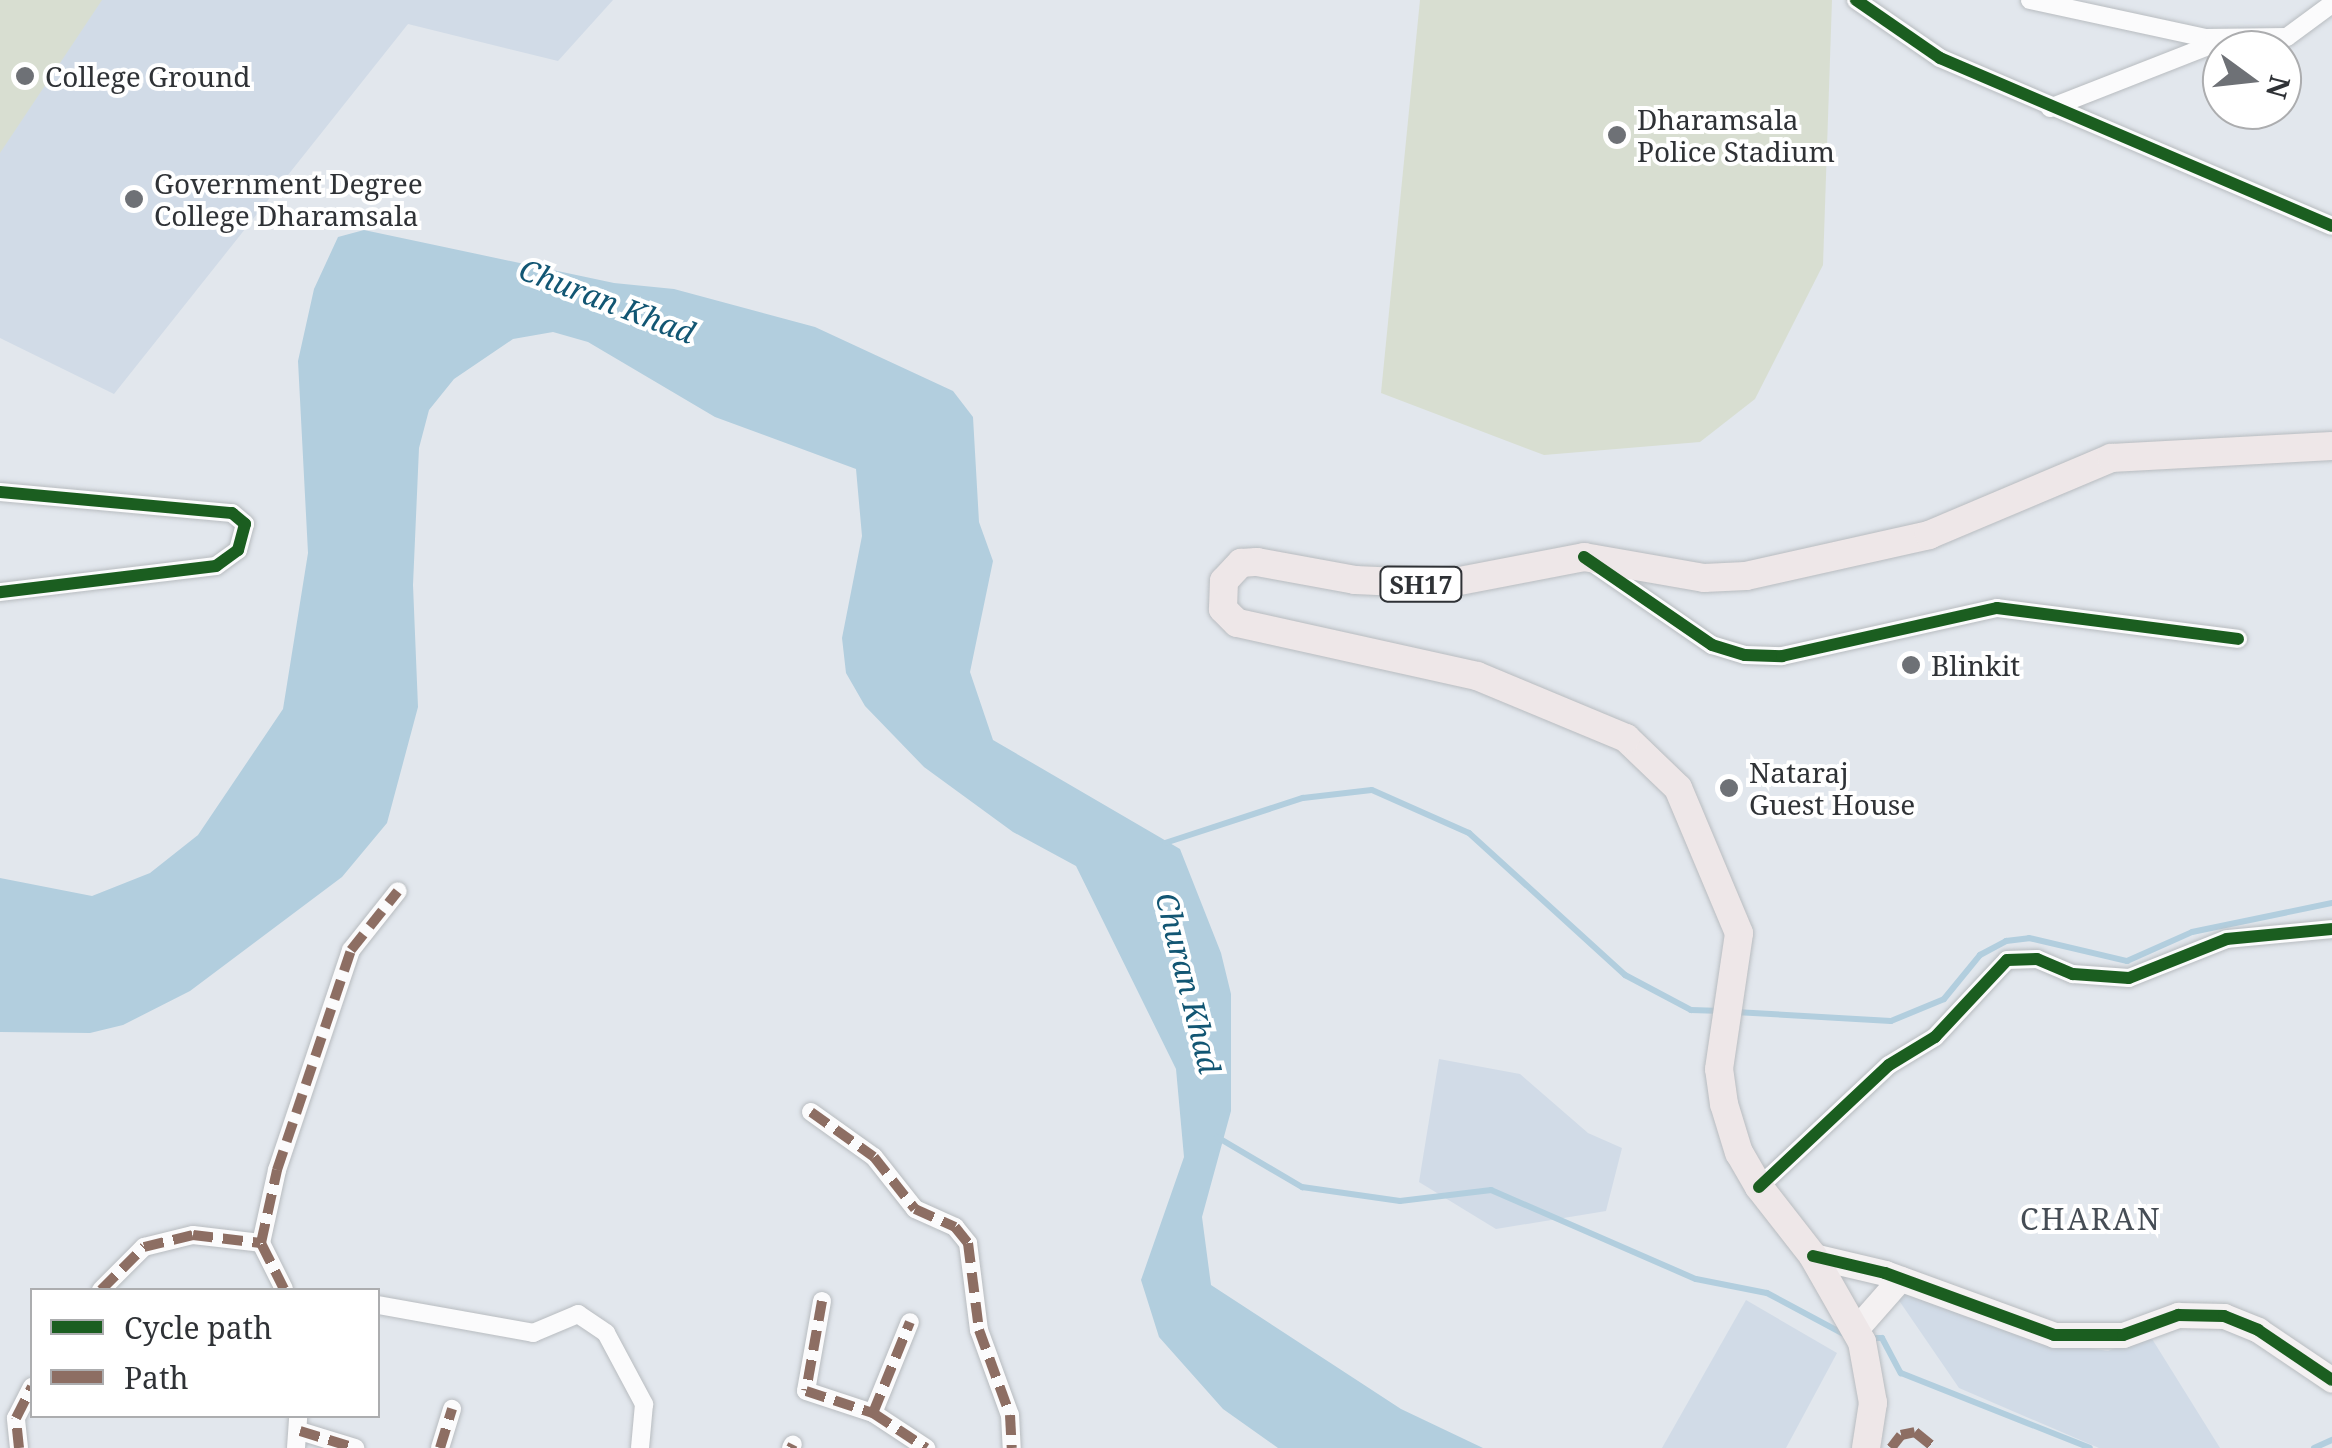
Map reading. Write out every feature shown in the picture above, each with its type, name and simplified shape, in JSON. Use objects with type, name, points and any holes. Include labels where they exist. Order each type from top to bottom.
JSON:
[{"type":"main road","name":"SH17","points":[[1866,1448],[1873,1403],[1856,1328],[1813,1256],[1758,1188],[1738,1153],[1724,1104],[1719,1069],[1737,975],[1734,916],[1678,788],[1640,748],[1477,676],[1250,628],[1228,617],[1221,601],[1228,574],[1247,562],[1355,580],[1430,584],[1584,557],[1704,578],[1746,576],[1928,535],[2111,458],[2332,446]]},
{"type":"street","points":[[1856,0],[1940,58],[2332,226]]},
{"type":"street","points":[[2030,0],[2180,36],[2202,36]]},
{"type":"street","points":[[2295,30],[2332,4]]},
{"type":"street","points":[[2050,108],[2202,48]]},
{"type":"street","points":[[0,492],[232,514],[245,524],[238,550],[216,566],[0,592]]},
{"type":"street","points":[[1584,557],[1712,645],[1745,655],[1782,656],[1998,608],[2238,639]]},
{"type":"street","points":[[283,1288],[261,1244],[277,1170],[351,950],[398,891]]},
{"type":"street","points":[[1758,1188],[1889,1065],[1935,1036],[2007,960],[2023,956],[2073,974],[2128,978],[2227,939],[2332,929]]},
{"type":"street","points":[[810,1112],[874,1157],[915,1209],[955,1226],[968,1242],[979,1330],[1010,1415],[1012,1448]]},
{"type":"street","points":[[103,1288],[144,1247],[193,1235],[261,1244]]},
{"type":"street","points":[[1813,1256],[1900,1278],[2054,1335],[2123,1335],[2178,1315],[2224,1316],[2258,1330],[2332,1380]]},
{"type":"street","points":[[1856,1328],[1900,1278]]},
{"type":"street","points":[[822,1300],[806,1391],[873,1413],[926,1448]]},
{"type":"street","points":[[380,1305],[533,1332],[578,1314],[606,1334],[644,1404],[640,1448]]},
{"type":"street","points":[[873,1413],[910,1322]]},
{"type":"street","points":[[19,1448],[16,1418],[30,1391]]},
{"type":"street","points":[[440,1448],[452,1409]]},
{"type":"street","points":[[298,1431],[355,1448]]},
{"type":"shaded area","name":"Government Degree College Dharamsala","points":[[0,0],[613,0],[558,61],[408,24],[114,394],[0,338]]},
{"type":"shaded area","name":"College Ground","points":[[0,0],[102,0],[0,153]]},
{"type":"shaded area","name":"Dharamsala Police Stadium","points":[[1420,0],[1832,0],[1823,265],[1755,399],[1700,442],[1544,455],[1381,393]]},
{"type":"shaded area","points":[[1439,1059],[1520,1074],[1588,1133],[1622,1148],[1606,1211],[1496,1229],[1419,1182]]},
{"type":"shaded area","points":[[1887,1283],[2035,1340],[2108,1351],[2149,1334],[2220,1448],[2099,1448],[1959,1388]]},
{"type":"shaded area","points":[[1746,1300],[1837,1353],[1786,1448],[1662,1448]]},
{"type":"water","name":"Churan Khad","points":[[364,230],[614,283],[674,289],[815,327],[953,391],[973,417],[979,522],[993,561],[970,672],[993,740],[1180,849],[1221,953],[1231,994],[1231,1111],[1202,1217],[1211,1285],[1401,1409],[1483,1448],[1278,1448],[1223,1409],[1159,1337],[1141,1280],[1184,1157],[1176,1069],[1076,866],[1013,832],[924,767],[865,706],[846,673],[842,638],[862,536],[856,469],[715,417],[588,342],[553,332],[513,339],[454,379],[429,410],[419,448],[413,585],[418,707],[387,823],[342,877],[190,991],[123,1025],[90,1033],[0,1032],[0,878],[92,896],[150,873],[198,835],[283,709],[308,553],[298,361],[314,289],[338,237]]},
{"type":"waterway","points":[[1165,843],[1303,798],[1372,790],[1469,833],[1625,975],[1691,1010],[1722,1011]]},
{"type":"waterway","points":[[1735,1012],[1891,1021],[1944,999],[1980,955],[2006,941],[2029,938],[2127,961],[2192,932],[2332,903]]},
{"type":"waterway","points":[[1217,1137],[1302,1187],[1400,1201],[1491,1190],[1696,1279],[1767,1293],[1849,1337]]},
{"type":"waterway","points":[[1871,1338],[1882,1338],[1901,1373],[2090,1448]]},
{"type":"waterway","points":[[2314,1448],[2332,1440]]},
{"type":"marked path","points":[[284,1288],[261,1243],[277,1170],[351,950],[398,891]]},
{"type":"marked path","points":[[811,1112],[874,1157],[915,1209],[955,1227],[968,1243],[979,1330],[1010,1415],[1012,1448]]},
{"type":"marked path","points":[[103,1288],[144,1247],[193,1235],[261,1243]]},
{"type":"marked path","points":[[822,1301],[806,1391],[873,1413],[926,1448]]},
{"type":"marked path","points":[[873,1413],[910,1322]]},
{"type":"marked path","points":[[19,1448],[16,1418],[30,1391]]},
{"type":"marked path","points":[[440,1448],[452,1409]]},
{"type":"marked path","points":[[300,1431],[355,1448]]},
{"type":"marked path","points":[[1891,1448],[1901,1435],[1915,1432],[1935,1448]]},
{"type":"marked path","points":[[791,1448],[793,1444]]},
{"type":"cycle path","points":[[1856,0],[1940,58],[2332,226]]},
{"type":"cycle path","points":[[0,492],[232,513],[245,524],[238,550],[216,566],[0,592]]},
{"type":"cycle path","points":[[1584,557],[1712,645],[1745,655],[1782,656],[1997,608],[2238,639]]},
{"type":"cycle path","points":[[1759,1187],[1889,1065],[1935,1037],[2007,960],[2037,959],[2073,974],[2129,978],[2227,939],[2332,929]]},
{"type":"cycle path","points":[[1813,1256],[1885,1273],[2054,1335],[2123,1335],[2178,1315],[2224,1316],[2258,1330],[2332,1380]]},
{"type":"place","name":"College Ground","points":[[25,76]]},
{"type":"place","name":"Dharamsala Police Stadium","points":[[1617,135]]},
{"type":"place","name":"Government Degree College Dharamsala","points":[[134,199]]},
{"type":"place","name":"Blinkit","points":[[1911,665]]},
{"type":"place","name":"Nataraj Guest House","points":[[1729,788]]},
{"type":"district","name":"CHARAN","points":[[2091,1219]]}]
